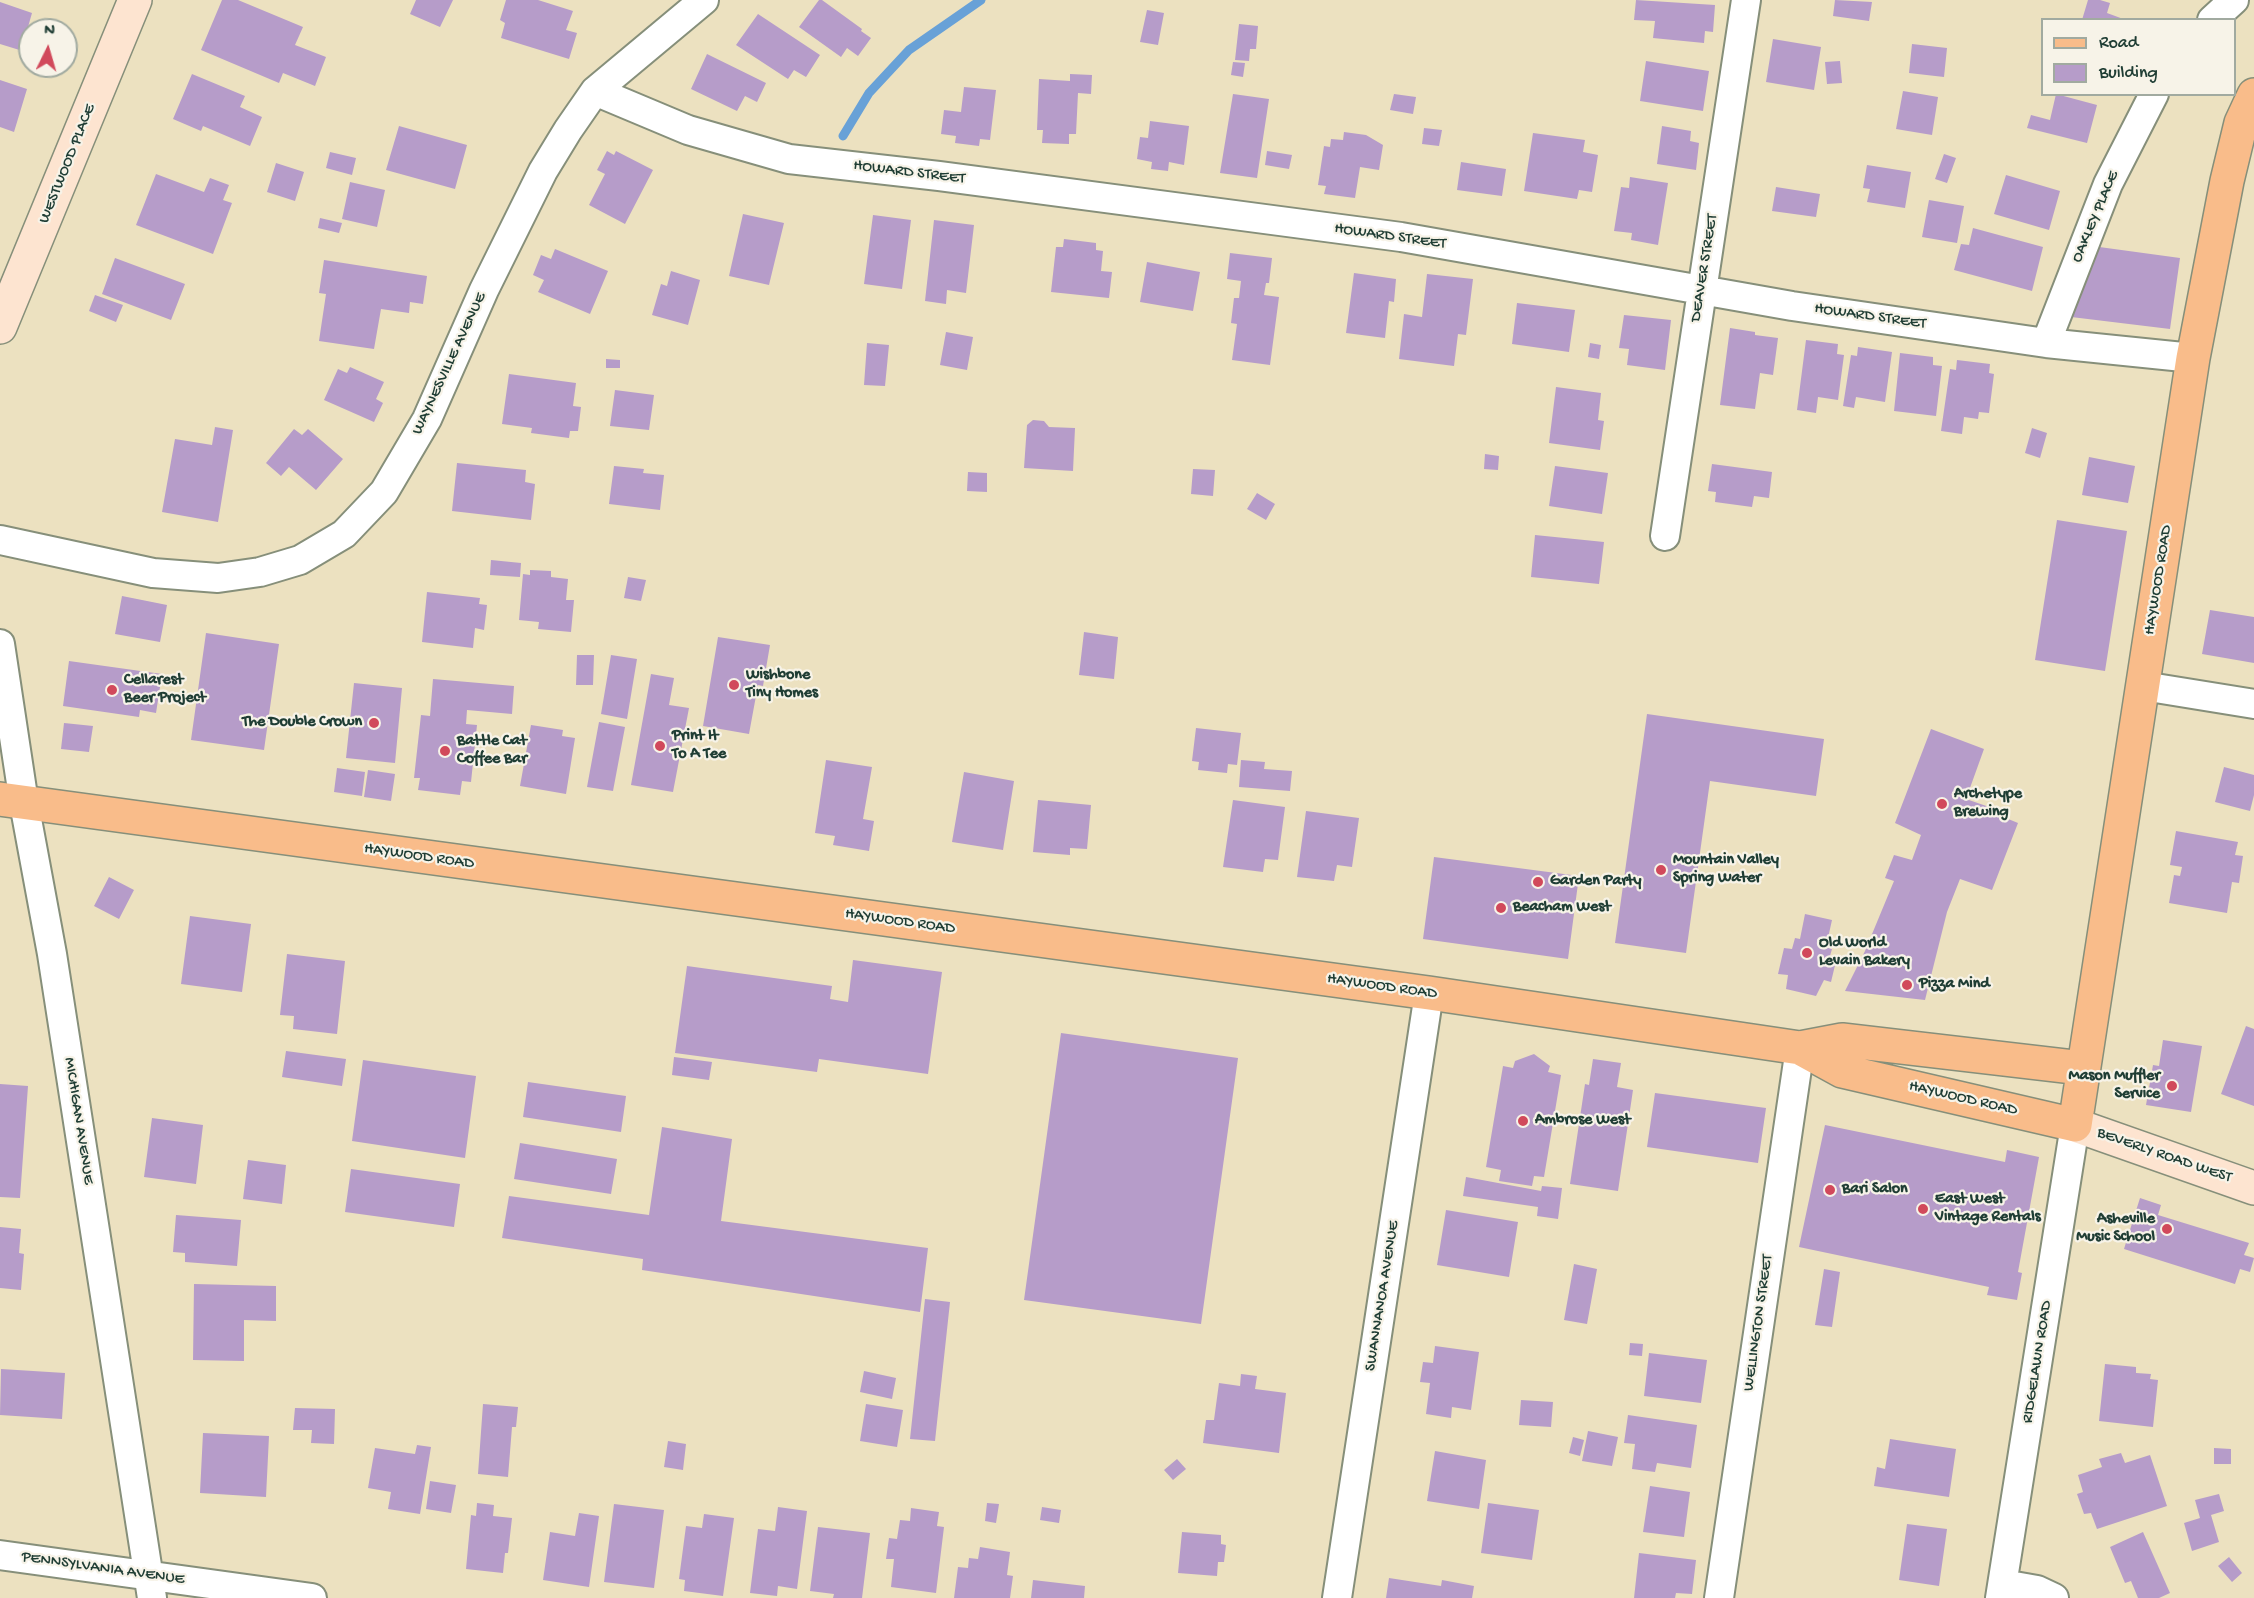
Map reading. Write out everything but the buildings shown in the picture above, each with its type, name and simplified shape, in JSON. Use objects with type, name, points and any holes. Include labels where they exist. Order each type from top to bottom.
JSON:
[{"type":"main road","name":"HAYWOOD ROAD","points":[[1800,1048],[1842,1071],[2075,1125],[2193,358],[2227,181],[2241,123],[2254,95]]},
{"type":"main road","name":"HAYWOOD ROAD","points":[[12,801],[1429,993],[1800,1048],[1842,1040],[2082,1068]]},
{"type":"street","name":"WESTWOOD PLACE","points":[[0,327],[135,0]]},
{"type":"street","name":"WAYNESVILLE AVENUE","points":[[0,540],[153,573],[218,578],[260,572],[300,560],[344,534],[384,492],[427,419],[484,290],[543,171],[568,130],[595,91],[704,0]]},
{"type":"street","name":"DEAVER STREET","points":[[1665,536],[1746,0]]},
{"type":"street","points":[[2214,18],[2234,0]]},
{"type":"street","name":"HOWARD STREET","points":[[595,91],[688,130],[789,159],[939,176],[1401,237],[1792,306],[2046,343],[2193,358]]},
{"type":"street","name":"OAKLEY PLACE","points":[[2046,343],[2108,184],[2153,96]]},
{"type":"street","name":"MICHIGAN AVENUE","points":[[0,644],[12,801],[53,966],[151,1587]]},
{"type":"street","points":[[2143,686],[2254,704]]},
{"type":"street","name":"SWANNANOA AVENUE","points":[[1337,1598],[1429,993]]},
{"type":"street","name":"WELLINGTON STREET","points":[[1719,1598],[1800,1048]]},
{"type":"street","name":"BEVERLY ROAD WEST","points":[[2075,1125],[2254,1188]]},
{"type":"street","name":"RIDGELAWN ROAD","points":[[2002,1591],[2075,1125]]},
{"type":"street","name":"PENNSYLVANIA AVENUE","points":[[0,1555],[151,1587],[312,1598]]},
{"type":"street","points":[[2002,1591],[2037,1590],[2054,1598]]},
{"type":"waterway","points":[[843,136],[869,93],[909,50],[981,0]]},
{"type":"place","name":"Wishbone Tiny Homes","points":[[734,685]]},
{"type":"place","name":"Cellarest Beer Project","points":[[112,690]]},
{"type":"place","name":"The Double Crown","points":[[374,723]]},
{"type":"place","name":"Print It To A Tee","points":[[660,746]]},
{"type":"place","name":"Battle Cat Coffee Bar","points":[[445,751]]},
{"type":"place","name":"Archetype Brewing","points":[[1942,804]]},
{"type":"place","name":"Mountain Valley Spring Water","points":[[1661,870]]},
{"type":"place","name":"Garden Party","points":[[1538,882]]},
{"type":"place","name":"Beacham West","points":[[1501,908]]},
{"type":"place","name":"Old World Levain Bakery","points":[[1807,953]]},
{"type":"place","name":"Pizza Mind","points":[[1907,985]]},
{"type":"place","name":"Mason Muffler Service","points":[[2172,1086]]},
{"type":"place","name":"Ambrose West","points":[[1523,1121]]},
{"type":"place","name":"Bari Salon","points":[[1830,1190]]},
{"type":"place","name":"East West Vintage Rentals","points":[[1923,1209]]},
{"type":"place","name":"Asheville Music School","points":[[2167,1229]]}]
